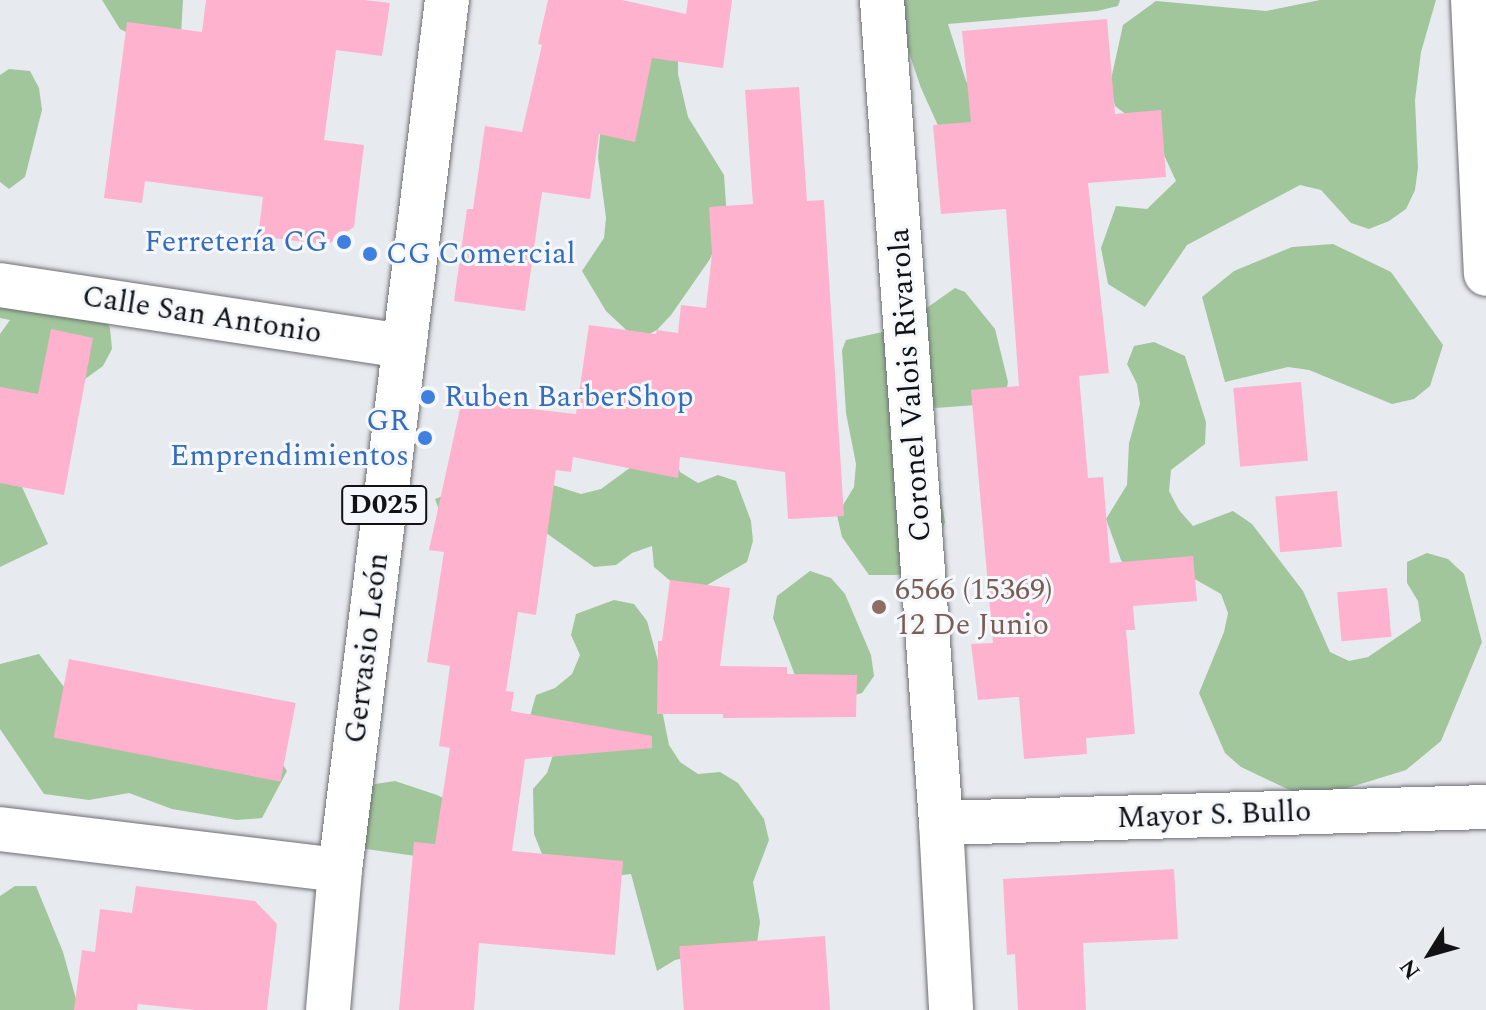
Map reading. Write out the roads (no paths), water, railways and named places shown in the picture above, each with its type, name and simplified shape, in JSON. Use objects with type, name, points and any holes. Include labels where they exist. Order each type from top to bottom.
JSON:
[{"type":"street","name":"Gervasio León","points":[[328,1010],[340,870],[447,0]]},
{"type":"street","name":"Coronel Valois Rivarola","points":[[882,0],[941,823],[951,1010]]},
{"type":"street","points":[[1473,0],[1486,274]]},
{"type":"street","name":"Calle San Antonio","points":[[0,285],[404,346]]},
{"type":"street","name":"Mayor S. Bullo","points":[[941,823],[1486,807]]},
{"type":"street","points":[[0,829],[340,870]]},
{"type":"place","name":"Ferretería CG","points":[[344,242]]},
{"type":"place","name":"CG Comercial","points":[[370,254]]},
{"type":"place","name":"Ruben BarberShop","points":[[428,397]]},
{"type":"place","name":"GR Emprendimientos","points":[[425,438]]},
{"type":"place","name":"6566 (15369) 12 De Junio","points":[[879,607]]}]
